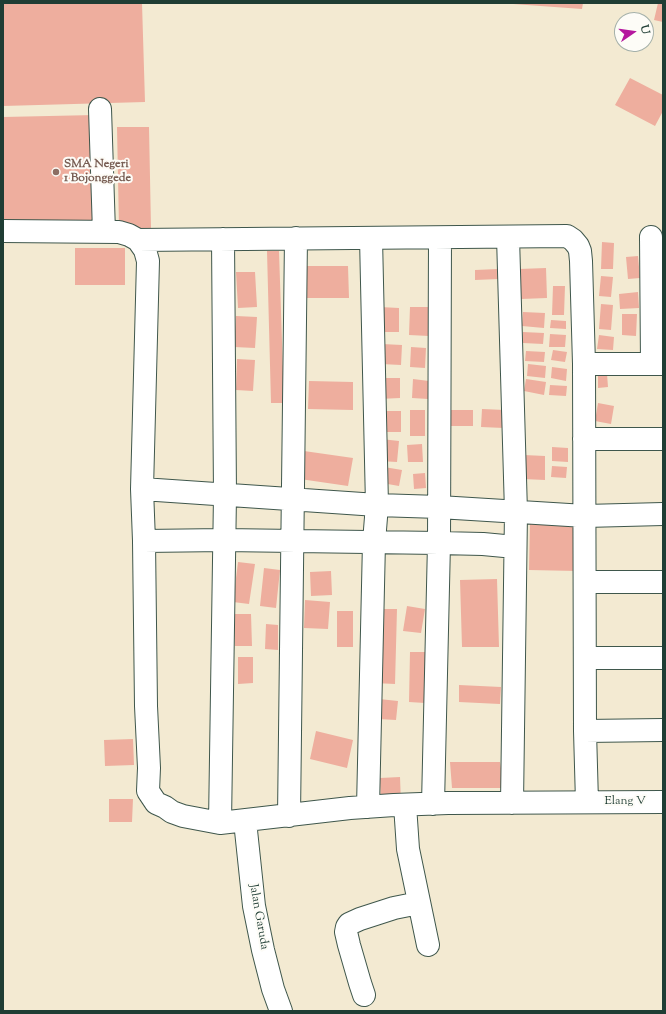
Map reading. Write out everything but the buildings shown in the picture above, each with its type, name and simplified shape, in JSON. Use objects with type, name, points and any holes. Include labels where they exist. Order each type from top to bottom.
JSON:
[{"type":"street","points":[[100,109],[104,232]]},
{"type":"street","points":[[3,231],[119,232],[138,240],[567,236],[573,240],[580,251],[581,261],[584,364],[585,731],[587,802]]},
{"type":"street","points":[[508,237],[516,512],[512,803]]},
{"type":"street","points":[[584,364],[657,364],[651,237]]},
{"type":"street","points":[[290,816],[296,238]]},
{"type":"street","points":[[368,807],[374,542],[377,504],[371,238]]},
{"type":"street","points":[[434,804],[439,543],[440,238]]},
{"type":"street","points":[[220,823],[225,495],[223,239]]},
{"type":"street","name":"Elang V","points":[[138,240],[145,250],[148,260],[142,489],[146,706],[149,768],[148,791],[156,803],[172,812],[192,818],[220,823],[368,807],[405,805],[663,802]]},
{"type":"street","points":[[584,439],[663,439]]},
{"type":"street","points":[[142,489],[585,516],[663,514]]},
{"type":"street","points":[[144,541],[224,540],[439,543],[483,544],[515,547]]},
{"type":"street","points":[[585,582],[663,582]]},
{"type":"street","points":[[585,658],[663,658]]},
{"type":"street","points":[[585,731],[663,730]]},
{"type":"street","points":[[405,805],[408,849],[428,946]]},
{"type":"street","name":"Jalan Garuda","points":[[244,821],[254,906],[262,950],[281,1011]]},
{"type":"street","points":[[364,994],[349,945],[346,932],[347,927],[349,924],[394,908],[420,903]]},
{"type":"place","name":"SMA Negeri 1 Bojonggede","points":[[56,172]]}]
